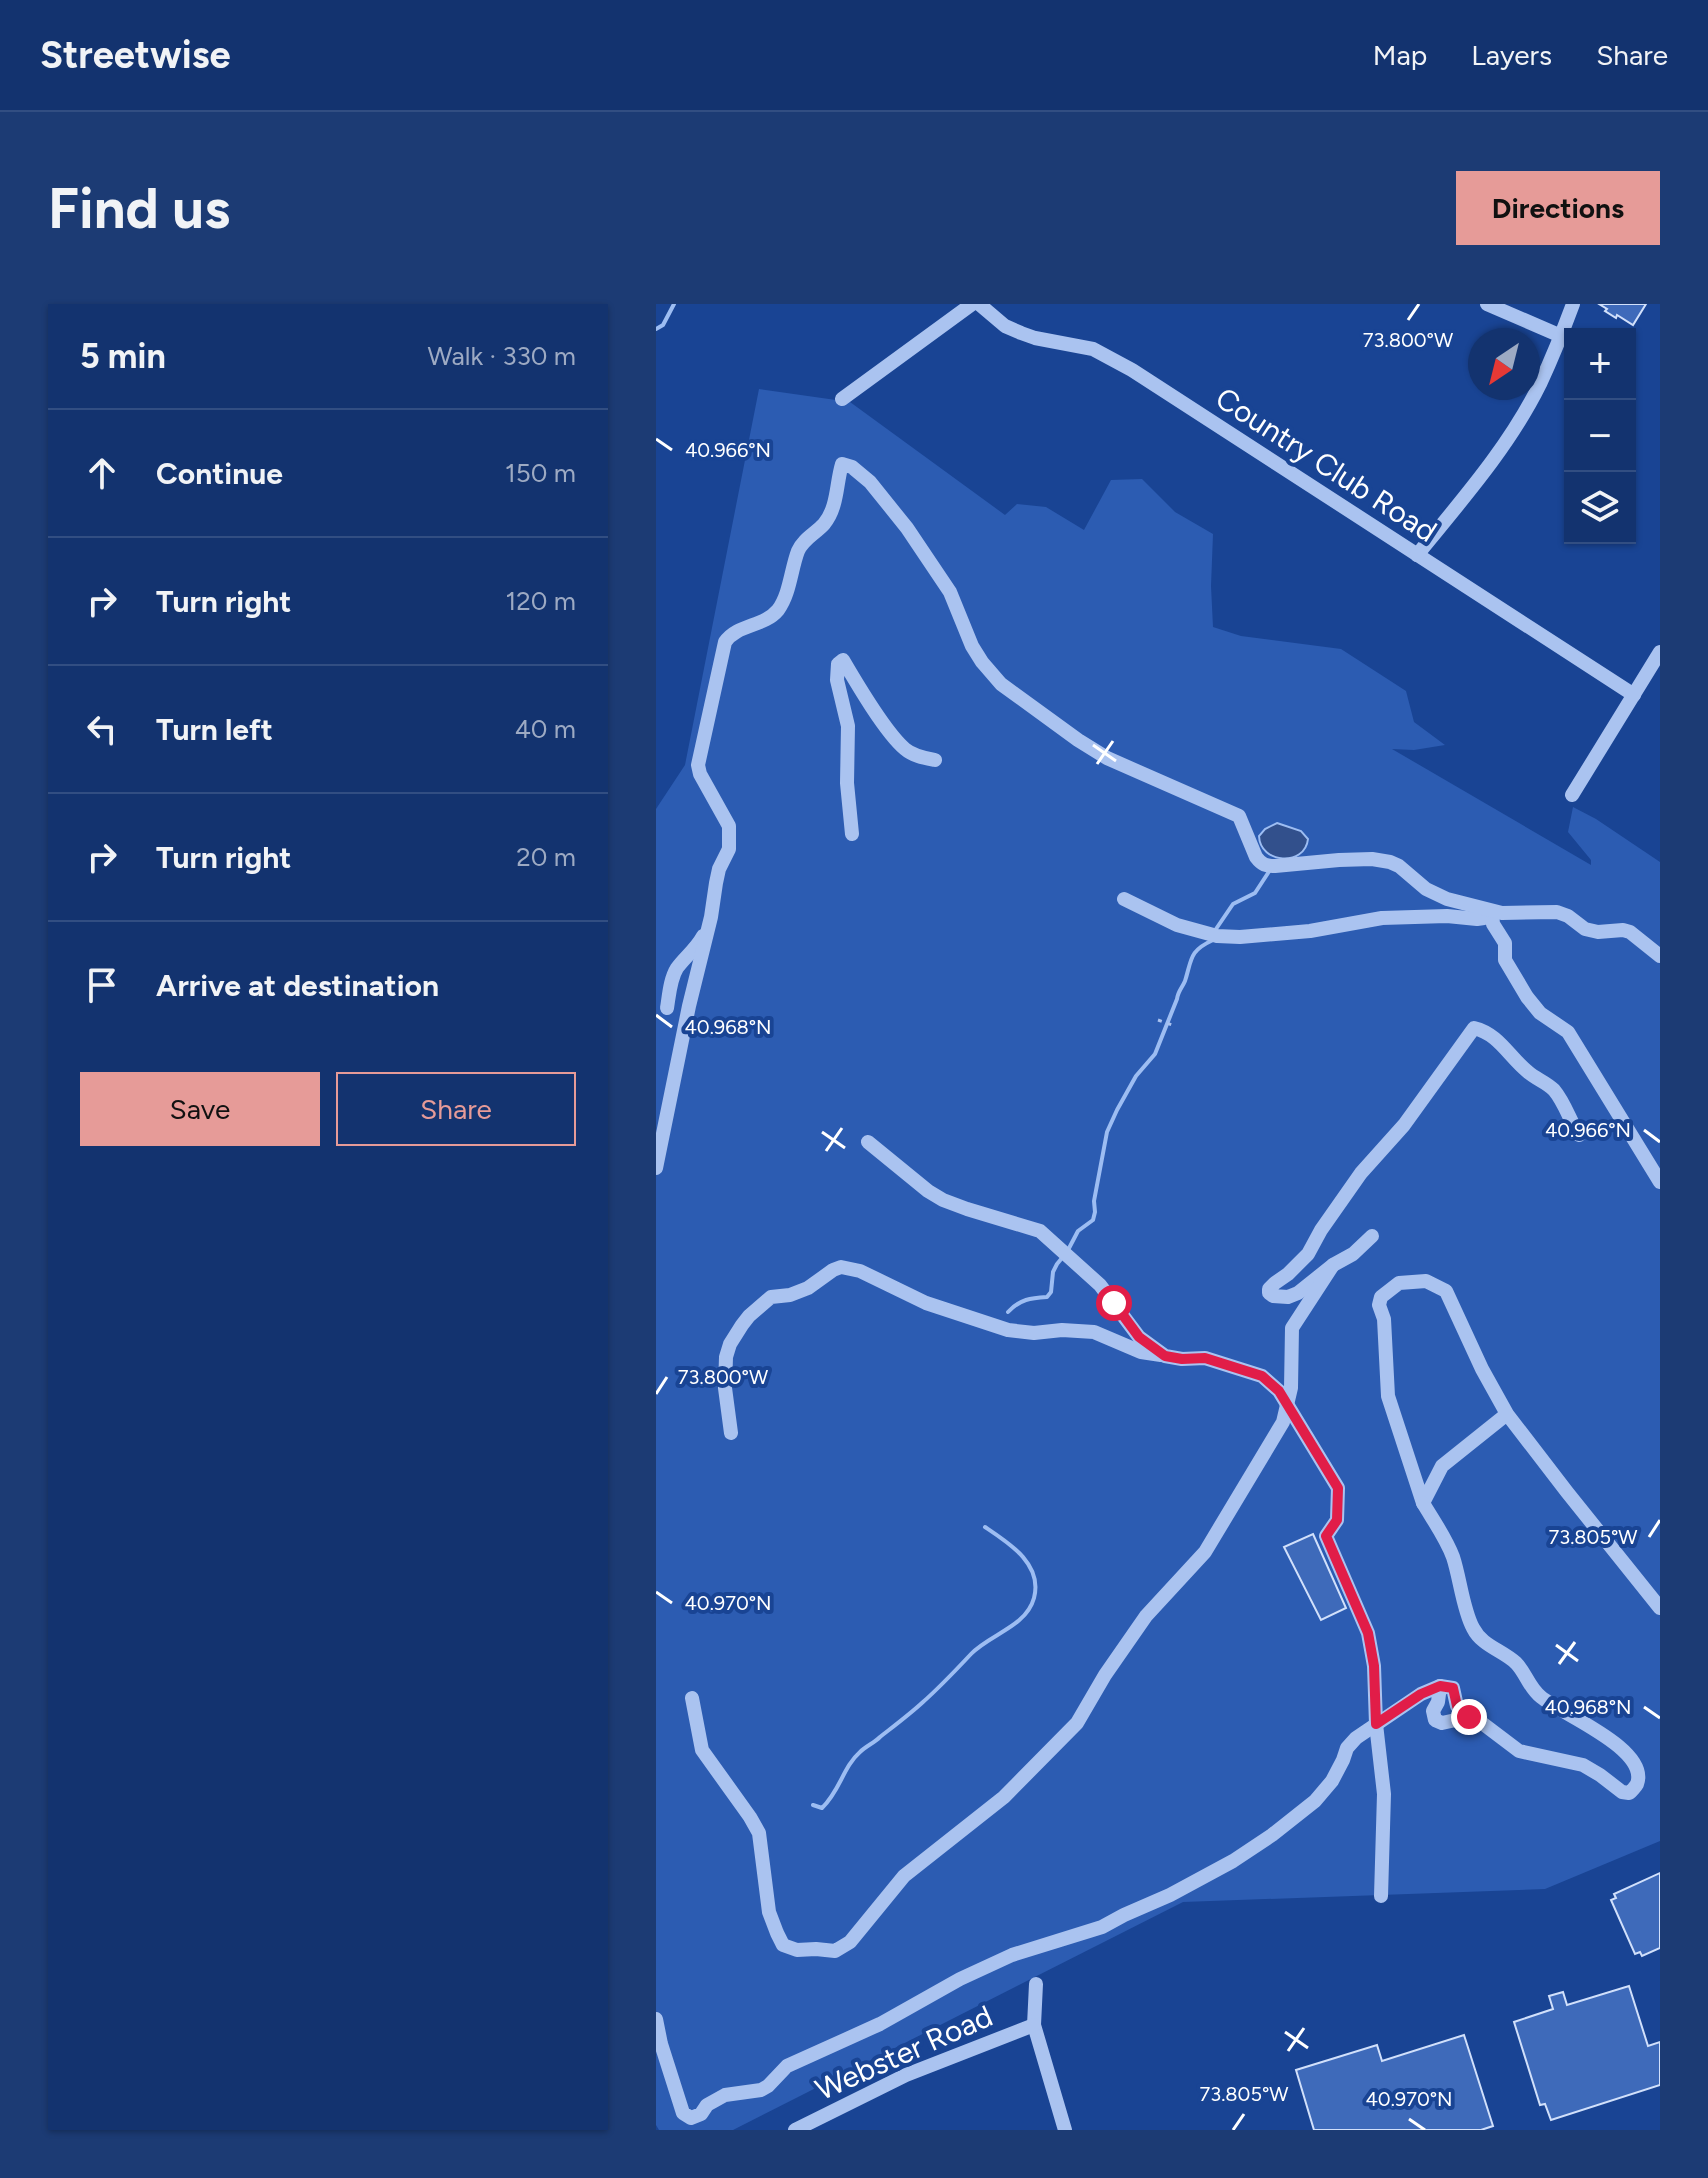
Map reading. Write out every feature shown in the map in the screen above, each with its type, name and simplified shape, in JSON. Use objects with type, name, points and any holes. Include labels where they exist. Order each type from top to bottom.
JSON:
[{"type":"street","points":[[842,399],[972,304]]},
{"type":"street","name":"Country Club Road","points":[[979,304],[1005,326],[1021,333],[1093,349],[1124,366],[1634,695]]},
{"type":"street","points":[[1487,304],[1561,336]]},
{"type":"street","points":[[1417,555],[1499,452],[1539,386],[1573,304]]},
{"type":"street","points":[[656,1168],[719,869],[729,849],[729,826],[698,765],[725,642],[732,633],[762,622],[779,609],[799,547],[829,515],[842,464],[852,467],[870,482],[907,528],[950,592],[972,646],[1001,684],[1107,758],[1239,816],[1256,857],[1266,866],[1339,860],[1390,862],[1426,889],[1447,899],[1492,912],[1557,912],[1585,929],[1630,932],[1660,956]]},
{"type":"street","points":[[1572,795],[1660,652]]},
{"type":"street","points":[[852,834],[847,783],[848,726],[837,680],[838,664],[843,660],[854,681],[906,750],[935,760]]},
{"type":"street","points":[[1124,899],[1177,925],[1213,936],[1240,937],[1310,931],[1382,918],[1447,916],[1477,919],[1492,912]]},
{"type":"street","points":[[1492,912],[1493,924],[1505,943],[1505,960],[1527,997],[1540,1013],[1568,1032],[1660,1182]]},
{"type":"street","points":[[667,1008],[673,976],[698,946],[708,928]]},
{"type":"street","points":[[1372,1236],[1353,1254],[1333,1265],[1298,1293],[1288,1297],[1269,1293],[1275,1283],[1308,1254],[1361,1173],[1404,1125],[1474,1028],[1494,1037],[1529,1074],[1553,1089],[1579,1135]]},
{"type":"street","points":[[868,1142],[943,1200],[1040,1231],[1100,1285],[1139,1337],[1165,1356]]},
{"type":"street","points":[[692,1698],[702,1750],[759,1833],[769,1912],[783,1945],[797,1950],[835,1951],[850,1942],[904,1876],[1004,1797],[1077,1723],[1105,1675],[1146,1616],[1205,1552],[1283,1422],[1292,1377],[1292,1328],[1333,1265]]},
{"type":"street","points":[[731,1433],[725,1388],[726,1357],[742,1325],[771,1297],[790,1295],[808,1288],[841,1267],[860,1271],[926,1303],[1008,1330],[1094,1332],[1141,1352],[1182,1359],[1205,1358],[1262,1376],[1279,1391],[1338,1488],[1337,1520],[1326,1536],[1368,1633],[1374,1666],[1376,1724],[1384,1794],[1381,1896]]},
{"type":"street","points":[[656,2019],[683,2113],[691,2118],[725,2095],[761,2090],[787,2066],[880,2024],[960,1979],[1012,1955],[1102,1927],[1233,1861],[1315,1801],[1332,1781],[1347,1748],[1356,1738],[1421,1694],[1440,1686],[1453,1688],[1457,1706],[1519,1751],[1583,1765],[1622,1792],[1629,1793],[1637,1785],[1638,1772],[1631,1759],[1583,1721],[1542,1698],[1529,1686],[1518,1665],[1484,1643],[1473,1628],[1452,1554],[1423,1503],[1388,1396],[1384,1319],[1379,1305],[1381,1297],[1399,1283],[1426,1281],[1446,1291],[1482,1369],[1507,1414],[1660,1608]]},
{"type":"street","points":[[1423,1503],[1442,1466],[1507,1414]]},
{"type":"street","points":[[1440,1686],[1433,1711],[1435,1720],[1442,1723],[1469,1717]]},
{"type":"street","points":[[1036,1984],[1034,2025],[1065,2130]]},
{"type":"street","name":"Webster Road","points":[[795,2130],[906,2075],[1034,2025]]},
{"type":"path","points":[[1158,1020],[1175,1026]]},
{"type":"shaded area","points":[[759,389],[850,402],[1005,515],[1017,504],[1046,507],[1084,530],[1111,480],[1142,479],[1175,512],[1213,534],[1213,627],[1241,636],[1341,649],[1406,691],[1414,722],[1445,745],[1414,750],[1392,749],[1591,865],[1591,860],[1568,832],[1573,807],[1660,862],[1660,1841],[1545,1889],[1183,1902],[733,2130],[659,2130],[656,2125],[656,809],[685,765]]},
{"type":"shaded area","points":[[1277,823],[1301,831],[1308,839],[1299,854],[1291,858],[1274,857],[1261,845],[1259,836]]},
{"type":"building","points":[[1599,304],[1646,304],[1633,325],[1617,315],[1616,318]]},
{"type":"building","points":[[1313,1534],[1346,1608],[1321,1620],[1284,1547]]},
{"type":"building","points":[[1660,1873],[1660,1948],[1642,1956],[1640,1952],[1635,1954],[1611,1900],[1616,1898],[1614,1894]]},
{"type":"building","points":[[1629,1986],[1648,2046],[1660,2042],[1660,2085],[1551,2120],[1545,2104],[1540,2105],[1514,2022],[1553,2009],[1549,1996],[1563,1992],[1567,2005]]},
{"type":"building","points":[[1464,2035],[1493,2126],[1481,2130],[1314,2130],[1296,2070],[1377,2045],[1382,2061]]},
{"type":"waterway","points":[[656,329],[663,325],[674,304]]},
{"type":"waterway","points":[[1008,1312],[1021,1302],[1047,1297],[1051,1292],[1057,1264],[1078,1231],[1093,1220],[1107,1132],[1136,1076],[1155,1054],[1193,956],[1199,948],[1213,940],[1216,929],[1233,904],[1255,893],[1270,870]]},
{"type":"waterway","points":[[813,1805],[822,1808],[860,1752],[918,1706],[979,1647],[1016,1623],[1030,1608],[1035,1586],[1029,1565],[1013,1548],[985,1527]]},
{"type":"route","points":[[1114,1303],[1139,1337],[1165,1356],[1205,1358],[1262,1376],[1279,1391],[1338,1488],[1337,1520],[1326,1536],[1368,1633],[1374,1666],[1376,1724],[1421,1694],[1440,1686],[1453,1688],[1457,1706],[1469,1717]]}]
